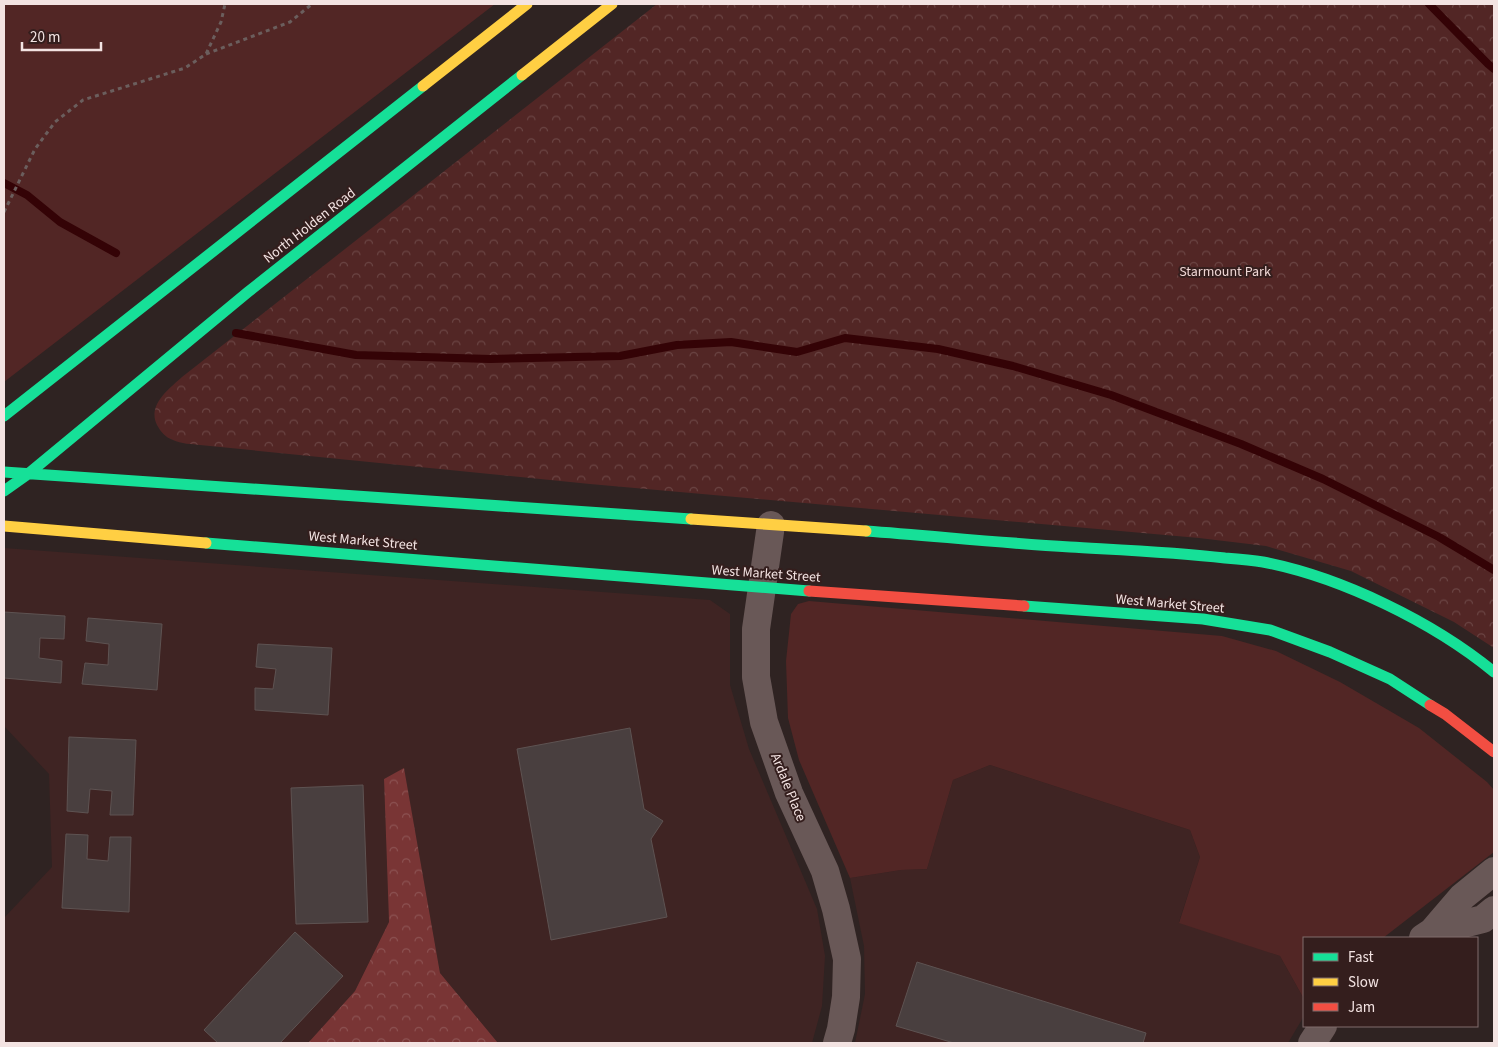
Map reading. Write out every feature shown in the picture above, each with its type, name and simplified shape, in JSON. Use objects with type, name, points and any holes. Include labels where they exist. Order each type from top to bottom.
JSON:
[{"type":"main road","points":[[4,416],[527,4]]},
{"type":"main road","name":"North Holden Road","points":[[4,491],[28,474],[255,286],[612,4]]},
{"type":"main road","points":[[4,472],[1068,547],[1192,554],[1261,562],[1286,567],[1349,588],[1412,618],[1473,655],[1494,672]]},
{"type":"main road","name":"West Market Street","points":[[4,526],[761,588],[1203,619],[1270,630],[1330,652],[1390,679],[1445,714],[1494,752]]},
{"type":"street","name":"Ardale Place","points":[[770,525],[756,629],[756,677],[764,722],[789,792],[825,871],[847,959],[846,997],[841,1029],[836,1043]]},
{"type":"street","points":[[1428,935],[1462,897],[1494,871]]},
{"type":"street","points":[[1428,935],[1483,919],[1494,910]]},
{"type":"street","points":[[1312,1043],[1322,1027]]},
{"type":"path","points":[[206,54],[221,22],[225,4]]},
{"type":"path","points":[[4,212],[36,149],[55,122],[83,100],[185,68],[206,54],[290,22],[312,4]]},
{"type":"shaded area","points":[[4,548],[710,600],[730,614],[730,685],[749,749],[817,909],[825,956],[822,1006],[812,1043],[498,1043],[440,973],[404,769],[384,779],[389,922],[355,991],[308,1043],[4,1043],[4,918],[52,867],[49,774],[4,726]]},
{"type":"shaded area","points":[[990,765],[1190,830],[1200,857],[1179,922],[1280,956],[1303,997],[1303,1018],[1288,1043],[855,1043],[865,994],[864,946],[850,878],[901,870],[927,869],[953,780]]},
{"type":"green space","points":[[4,4],[495,4],[4,382]]},
{"type":"green space","name":"Starmount Park","points":[[657,4],[1494,4],[1494,648],[1454,622],[1351,571],[1266,546],[1199,538],[590,484],[190,444],[173,440],[162,432],[155,418],[157,404],[166,392],[182,377]]},
{"type":"green space","points":[[809,601],[1222,636],[1276,651],[1340,682],[1419,728],[1487,782],[1494,790],[1494,852],[1384,937],[1303,937],[1303,997],[1280,956],[1179,923],[1200,857],[1190,830],[990,765],[953,780],[927,869],[901,870],[850,878],[799,760],[788,718],[786,661],[791,614],[798,604]]},
{"type":"green space","points":[[404,768],[440,973],[498,1043],[308,1043],[355,991],[389,922],[384,779]]},
{"type":"building","points":[[4,612],[65,616],[64,639],[40,638],[39,658],[62,661],[61,683],[4,678]]},
{"type":"building","points":[[88,618],[162,624],[157,690],[82,684],[85,663],[108,665],[109,644],[86,641]]},
{"type":"building","points":[[258,644],[332,648],[328,715],[255,710],[255,688],[273,689],[276,669],[256,667]]},
{"type":"building","points":[[630,728],[644,809],[663,821],[651,839],[667,917],[551,940],[517,749]]},
{"type":"building","points":[[69,737],[136,740],[133,815],[110,815],[112,791],[90,789],[88,813],[67,811]]},
{"type":"building","points":[[363,785],[368,922],[296,924],[291,788]]},
{"type":"building","points":[[66,834],[88,835],[87,859],[108,861],[110,837],[131,837],[129,912],[62,908]]},
{"type":"building","points":[[295,932],[343,976],[280,1043],[218,1043],[204,1030]]},
{"type":"building","points":[[917,962],[1146,1033],[1143,1043],[954,1043],[896,1026]]},
{"type":"waterway","points":[[1429,4],[1494,69]]},
{"type":"waterway","points":[[4,183],[27,195],[60,222],[116,253]]},
{"type":"waterway","points":[[236,333],[356,355],[490,359],[620,356],[677,345],[731,342],[797,352],[845,338],[938,349],[1013,366],[1111,395],[1241,444],[1323,479],[1439,537],[1494,570]]},
{"type":"traffic: fast","points":[[4,491],[28,474],[248,292],[522,75]]},
{"type":"traffic: fast","points":[[4,416],[423,86]]},
{"type":"traffic: fast","points":[[4,472],[691,519]]},
{"type":"traffic: fast","points":[[866,531],[1187,554],[1263,562],[1323,578],[1385,604],[1443,636],[1494,672]]},
{"type":"traffic: fast","points":[[206,543],[809,591]]},
{"type":"traffic: fast","points":[[1024,606],[1203,619],[1270,630],[1330,652],[1390,679],[1430,705]]},
{"type":"traffic: slow","points":[[423,86],[527,4]]},
{"type":"traffic: slow","points":[[522,75],[612,4]]},
{"type":"traffic: slow","points":[[691,519],[866,531]]},
{"type":"traffic: slow","points":[[4,526],[206,543]]},
{"type":"traffic: jam","points":[[809,591],[1024,606]]},
{"type":"traffic: jam","points":[[1430,705],[1445,714],[1494,752]]}]
